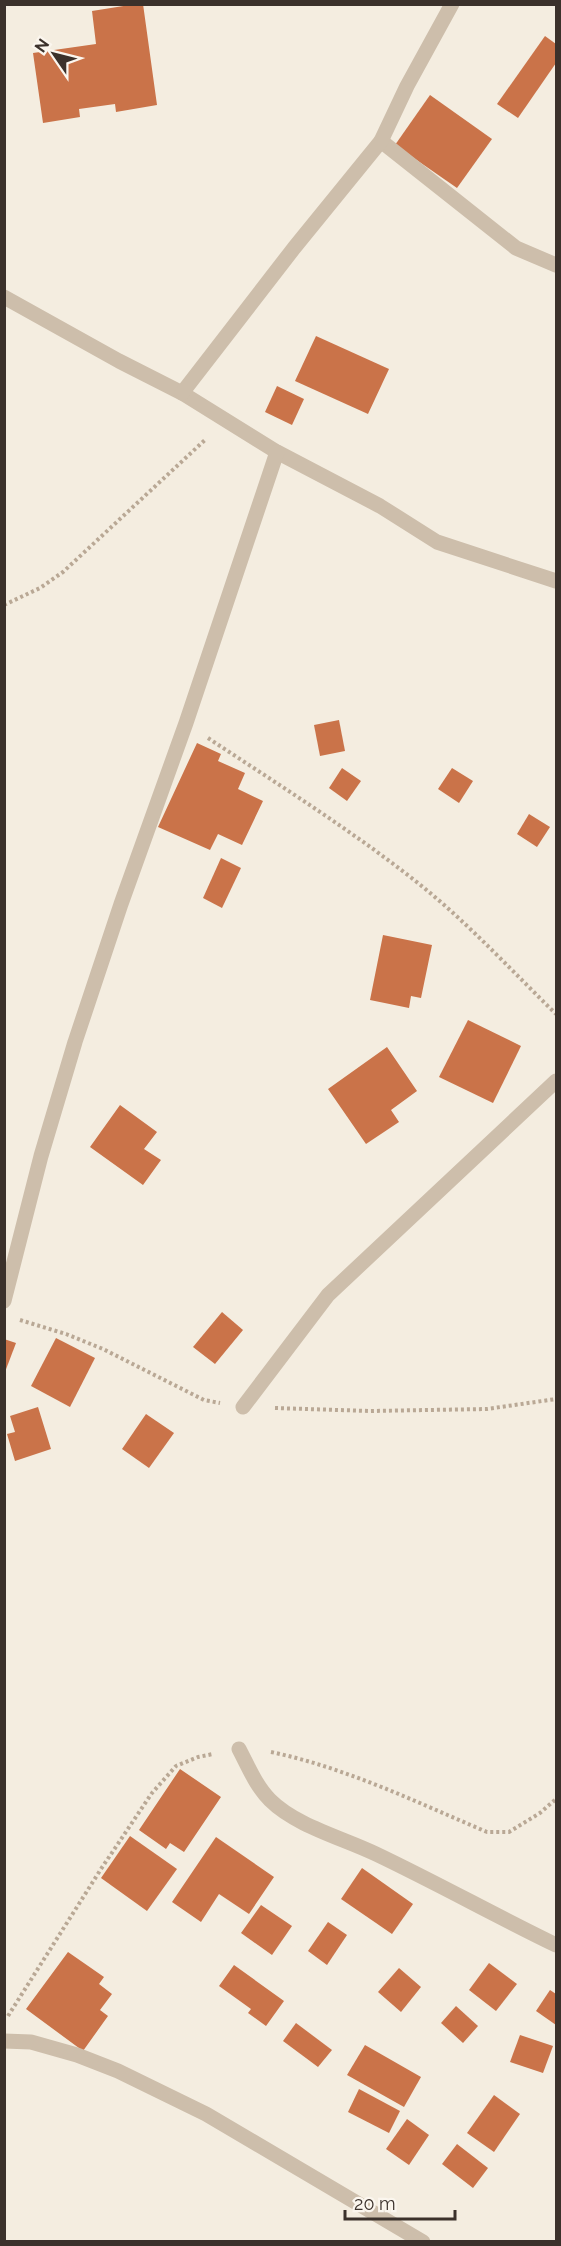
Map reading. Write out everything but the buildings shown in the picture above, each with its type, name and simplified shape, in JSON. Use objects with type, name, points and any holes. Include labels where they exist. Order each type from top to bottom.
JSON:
[{"type":"street","points":[[182,393],[381,141],[407,86],[452,4]]},
{"type":"street","points":[[381,141],[516,248],[556,266]]},
{"type":"street","points":[[4,297],[182,393],[277,452],[380,506],[437,542],[556,580]]},
{"type":"street","points":[[4,1301],[40,1156],[75,1042],[277,452]]},
{"type":"street","points":[[243,1407],[328,1295],[556,1082]]},
{"type":"street","points":[[239,1749],[253,1776],[270,1800],[290,1815],[423,1876],[488,1912],[556,1945]]},
{"type":"street","points":[[4,2042],[31,2042],[76,2055],[118,2071],[215,2119],[423,2241]]},
{"type":"path","points":[[4,605],[40,588],[63,572],[226,420]]},
{"type":"path","points":[[186,723],[342,827],[418,883],[476,934],[556,1014]]},
{"type":"path","points":[[4,2022],[152,1792],[176,1766],[198,1757],[239,1749],[267,1751],[302,1758],[351,1774],[488,1832],[509,1832],[540,1813],[556,1799]]}]
